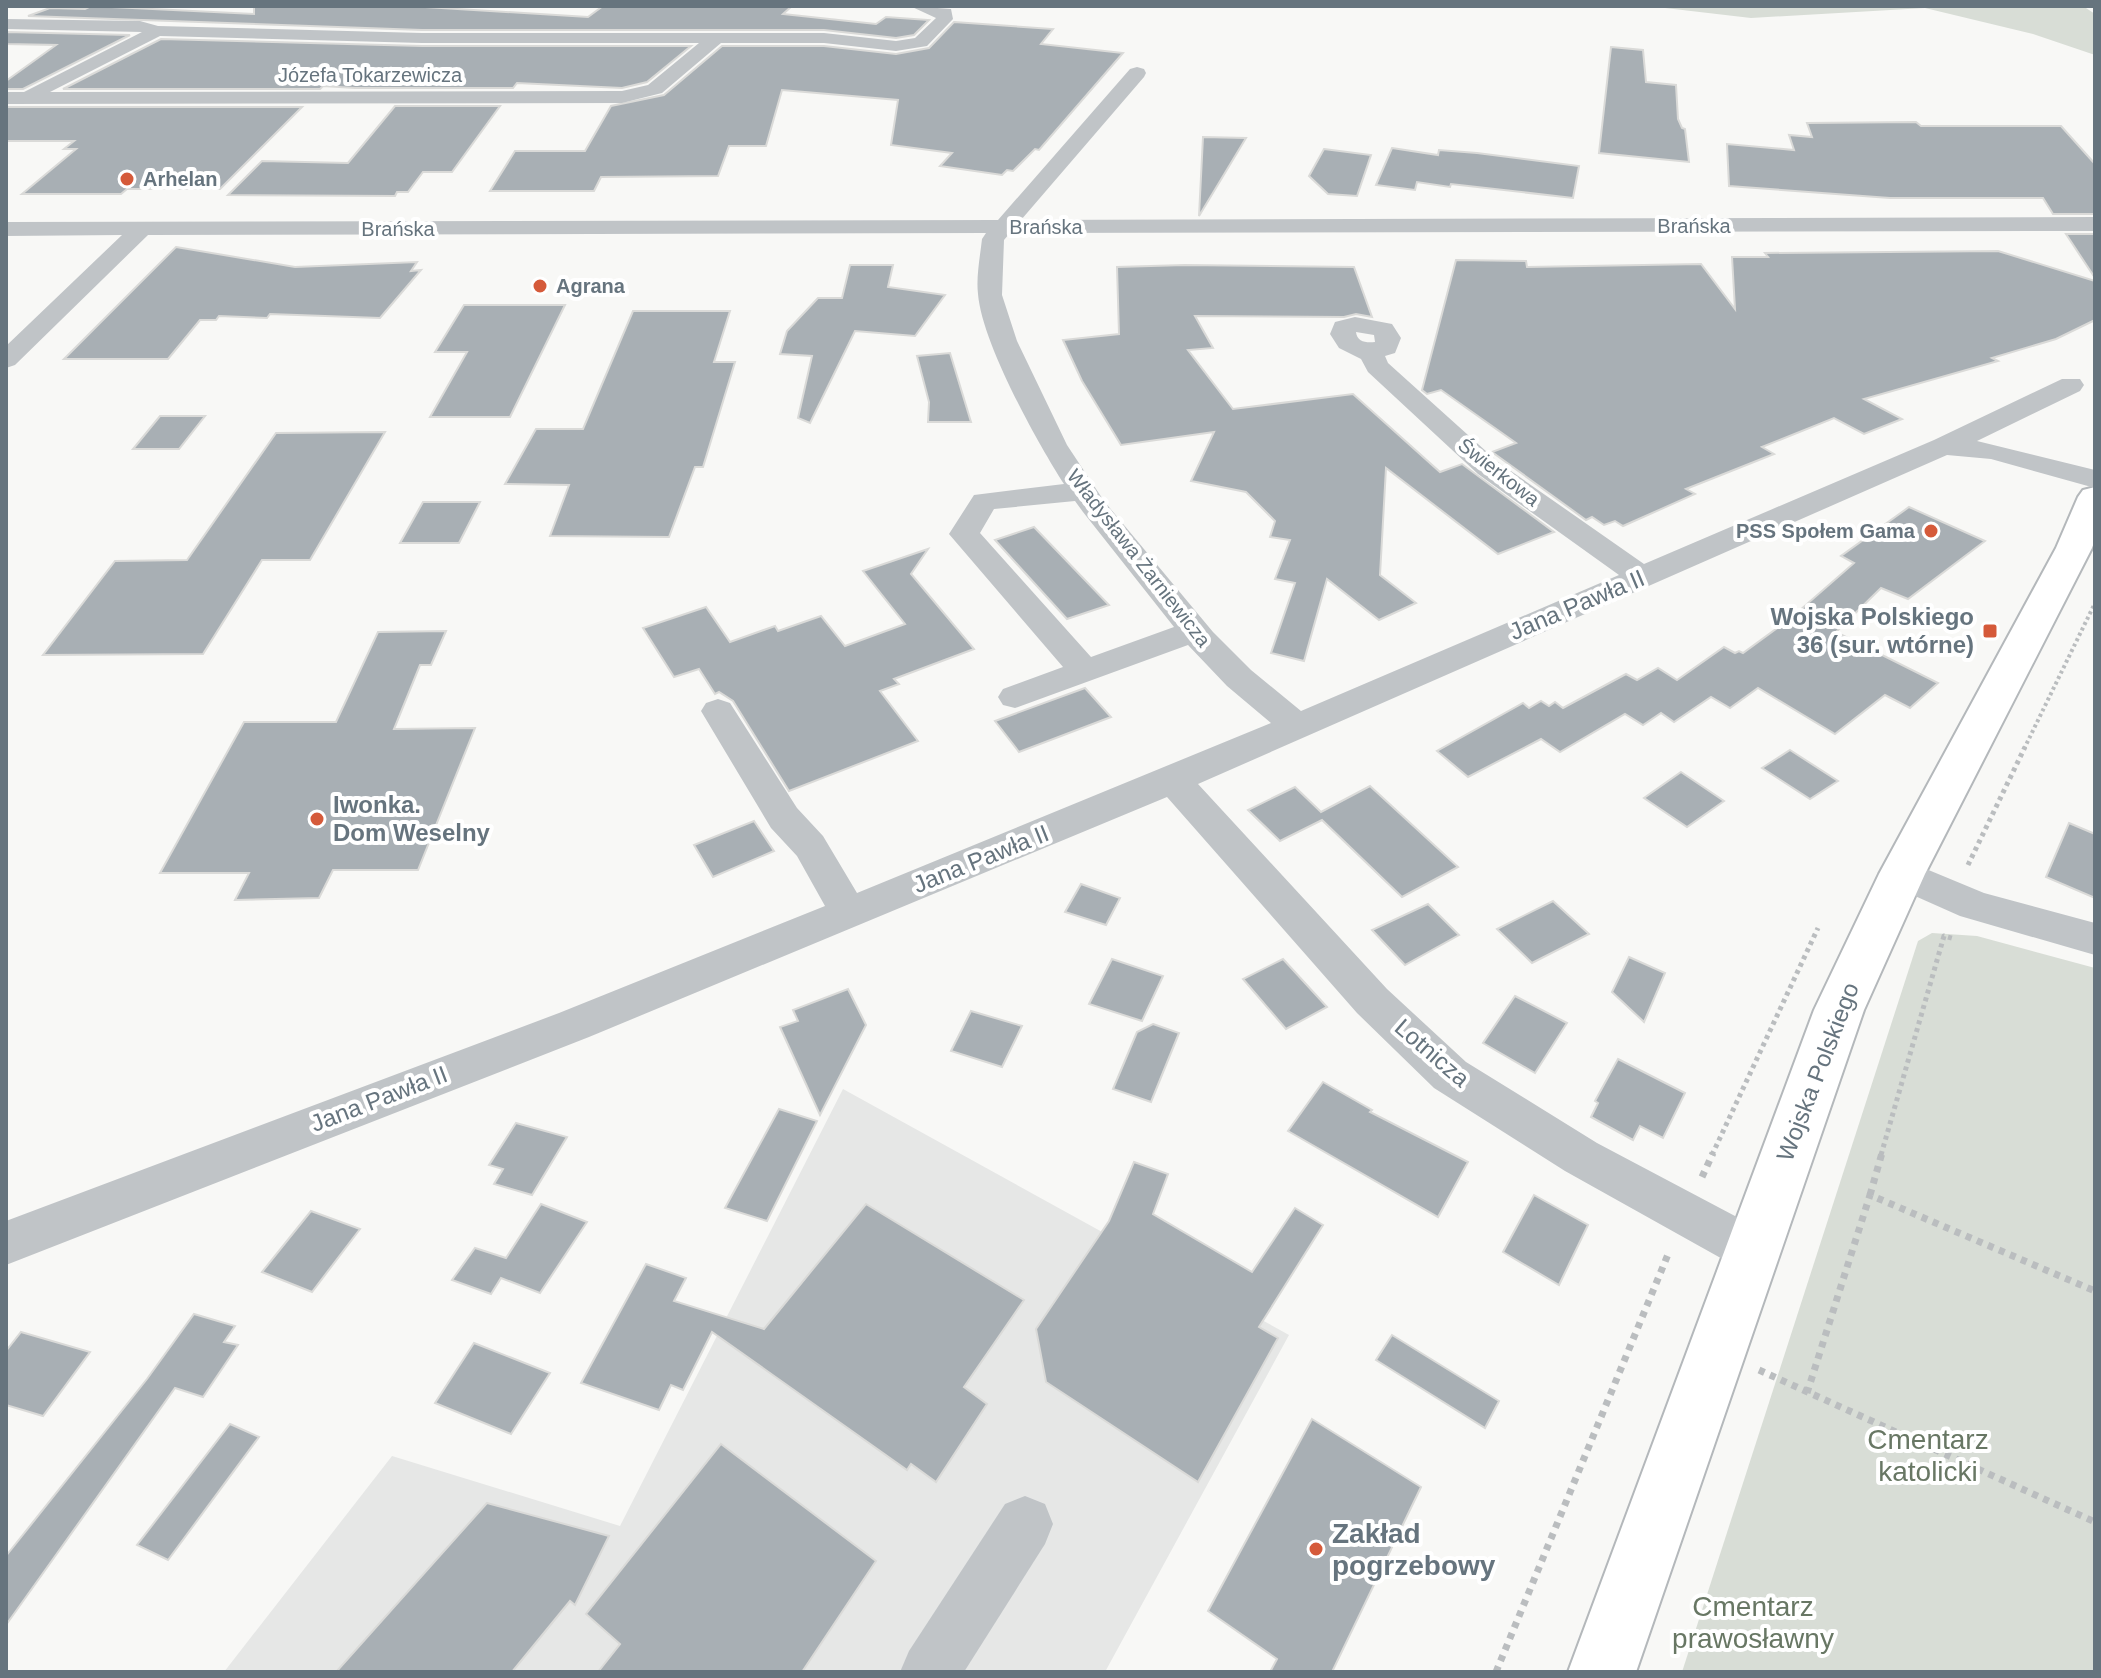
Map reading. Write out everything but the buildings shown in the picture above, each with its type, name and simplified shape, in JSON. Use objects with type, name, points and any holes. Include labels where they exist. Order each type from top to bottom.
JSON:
[{"type":"main road","name":"Wojska Polskiego","points":[[1602,1672],[1839,1010],[1902,874],[2074,548],[2095,497]]},
{"type":"street","points":[[6,17],[29,6]]},
{"type":"street","points":[[6,24],[140,26],[157,31],[422,38],[824,38],[910,46],[929,36],[945,13],[918,6]]},
{"type":"street","points":[[6,111],[15,98],[157,31]]},
{"type":"street","name":"Józefa Tokarzewicza","points":[[15,98],[622,97],[655,89],[715,39]]},
{"type":"street","points":[[839,59],[857,42]]},
{"type":"street","points":[[1002,227],[1137,73]]},
{"type":"street","name":"Brańska","points":[[6,229],[2092,225]]},
{"type":"street","name":"Władysława Żarniewicza","points":[[1002,227],[993,239],[990,295],[1004,341],[1053,445],[1083,491],[1195,631],[1239,678],[1297,726]]},
{"type":"street","points":[[6,360],[142,229]]},
{"type":"street","name":"Świerkowa","points":[[1371,352],[1377,366],[1488,468],[1642,577]]},
{"type":"street","name":"Jana Pawła II","points":[[6,1243],[574,1025],[1173,780],[1944,446],[2071,385]]},
{"type":"street","name":"Jana Pawła II","points":[[1944,446],[1992,451],[2095,479]]},
{"type":"street","points":[[1083,491],[984,501],[964,534],[1084,670]]},
{"type":"street","points":[[1015,697],[1195,631]]},
{"type":"street","points":[[718,711],[784,818],[810,846],[849,913]]},
{"type":"street","name":"Lotnicza","points":[[1173,780],[1372,1001],[1450,1075],[1581,1157],[1752,1250]]},
{"type":"street","points":[[1902,874],[1974,905],[2095,939]]},
{"type":"street","points":[[930,1672],[1025,1524]]},
{"type":"path","points":[[1975,848],[2095,603]]},
{"type":"path","points":[[1496,1672],[1685,1214],[1818,928]]},
{"type":"path","points":[[1807,1393],[1870,1195],[1944,936],[1959,940]]},
{"type":"path","points":[[1870,1195],[2095,1291]]},
{"type":"path","points":[[1716,1347],[1807,1393],[2095,1522]]},
{"type":"shaded area","points":[[843,1089],[1289,1335],[1105,1672],[224,1672],[392,1456],[620,1526]]},
{"type":"green space","points":[[1648,6],[2083,6],[2095,14],[2095,55],[2033,34],[1925,8],[1751,18]]},
{"type":"green space","name":"Cmentarz katolicki","points":[[1932,933],[1977,936],[2095,968],[2095,1672],[1682,1672],[1918,941]]},
{"type":"place","name":"Arhelan","points":[[127,179]]},
{"type":"place","name":"Agrana","points":[[540,286]]},
{"type":"place","name":"PSS Społem Gama","points":[[1931,531]]},
{"type":"place","name":"Wojska Polskiego 36 (sur. wtórne)","points":[[1990,631]]},
{"type":"place","name":"Iwonka. Dom Weselny","points":[[317,819]]},
{"type":"place","name":"Zakład pogrzebowy","points":[[1316,1549]]},
{"type":"park label","name":"Cmentarz prawosławny","points":[[1753,1622]]}]
